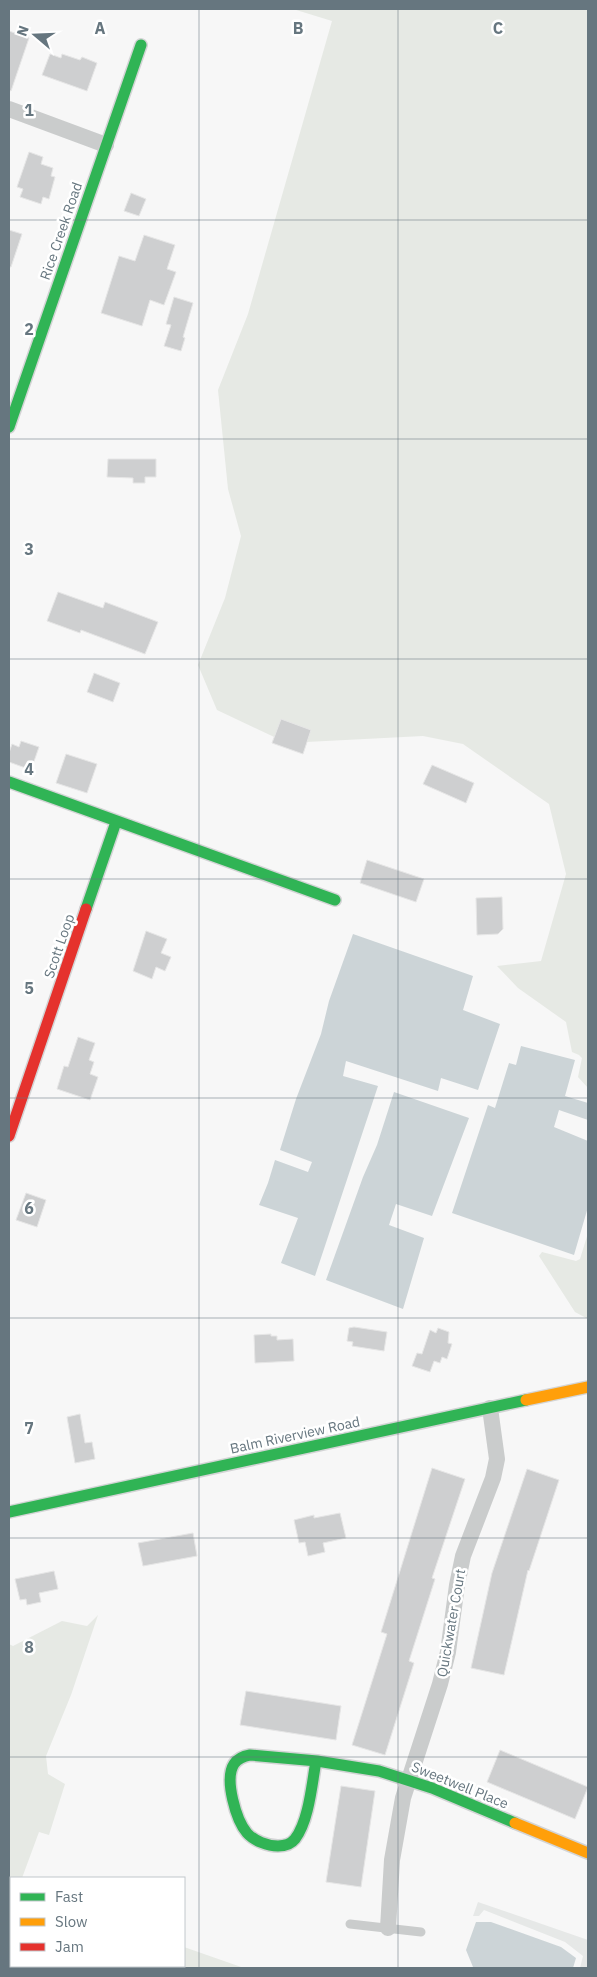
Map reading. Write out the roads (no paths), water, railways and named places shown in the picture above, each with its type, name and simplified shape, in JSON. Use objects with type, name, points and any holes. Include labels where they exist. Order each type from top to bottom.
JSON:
[{"type":"street","name":"Rice Creek Road","points":[[9,427],[141,45]]},
{"type":"street","points":[[9,109],[106,145]]},
{"type":"street","points":[[9,782],[335,900]]},
{"type":"street","name":"Scott Loop","points":[[9,1136],[116,822]]},
{"type":"street","name":"Balm Riverview Road","points":[[9,1512],[588,1387]]},
{"type":"street","name":"Quickwater Court","points":[[388,1928],[395,1838],[408,1780],[440,1684],[448,1652],[456,1585],[463,1556],[493,1478],[497,1459],[490,1408]]},
{"type":"street","name":"Sweetwell Place","points":[[316,1761],[302,1827],[295,1840],[288,1844],[273,1846],[256,1840],[246,1832],[238,1816],[230,1782],[235,1762],[241,1758],[256,1756],[316,1761],[369,1770],[408,1780],[588,1853]]},
{"type":"lane","points":[[350,1924],[421,1932]]}]
